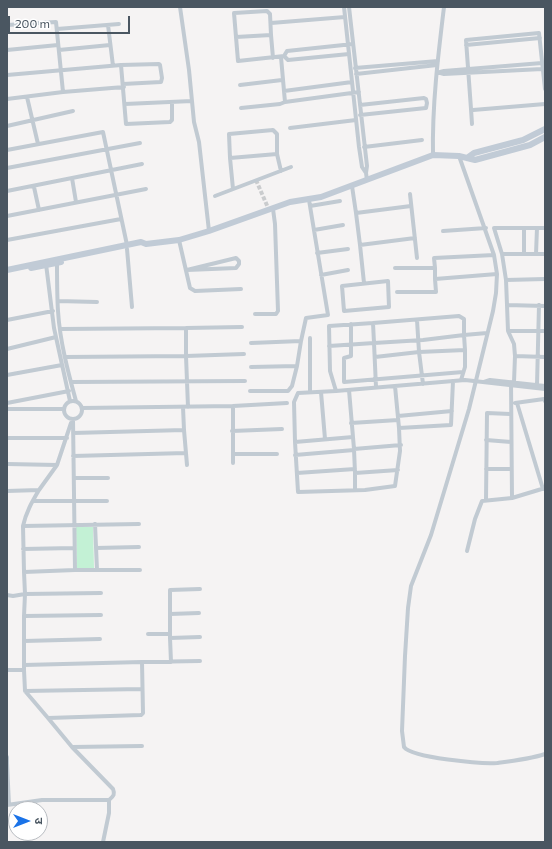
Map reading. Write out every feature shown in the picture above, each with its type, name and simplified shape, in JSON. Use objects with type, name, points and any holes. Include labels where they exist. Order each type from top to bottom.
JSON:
[{"type":"street","points":[[180,7],[189,70],[194,122],[200,142],[209,231]]},
{"type":"street","points":[[344,7],[359,147],[362,167],[366,173]]},
{"type":"street","points":[[349,7],[367,166],[367,180]]},
{"type":"street","points":[[433,155],[439,72],[438,63],[444,7]]},
{"type":"street","points":[[273,58],[270,14],[267,11],[234,13],[238,61],[273,58],[282,56],[287,51],[353,44]]},
{"type":"street","points":[[271,23],[345,17]]},
{"type":"street","points":[[7,25],[56,22],[63,92]]},
{"type":"street","points":[[57,29],[119,24]]},
{"type":"street","points":[[108,25],[113,66]]},
{"type":"street","points":[[472,124],[466,40],[539,33],[545,89]]},
{"type":"street","points":[[236,37],[271,34]]},
{"type":"street","points":[[7,50],[110,45]]},
{"type":"street","points":[[282,56],[288,60],[349,54]]},
{"type":"street","points":[[282,56],[282,80],[285,102]]},
{"type":"street","points":[[351,68],[438,63]]},
{"type":"street","points":[[351,75],[438,63]]},
{"type":"street","points":[[439,72],[444,74],[542,63]]},
{"type":"street","points":[[7,75],[121,65],[159,64],[162,78],[161,82],[7,99]]},
{"type":"street","points":[[121,65],[124,86],[126,124],[170,122],[172,120],[172,102]]},
{"type":"street","points":[[469,71],[542,68]]},
{"type":"street","points":[[240,84],[282,80]]},
{"type":"street","points":[[284,90],[352,82]]},
{"type":"street","points":[[241,108],[280,104],[285,102],[359,92]]},
{"type":"street","points":[[27,97],[38,144]]},
{"type":"street","points":[[290,128],[356,118],[361,115],[426,108],[427,101],[424,98],[360,105]]},
{"type":"street","points":[[125,104],[192,101]]},
{"type":"street","points":[[471,109],[545,104]]},
{"type":"street","points":[[7,126],[73,111]]},
{"type":"street","points":[[467,158],[474,153],[523,140],[545,129]]},
{"type":"street","points":[[233,189],[229,134],[273,130],[277,134],[277,154],[280,171]]},
{"type":"street","points":[[7,150],[103,132],[127,247],[132,307]]},
{"type":"street","points":[[7,273],[127,247],[140,242],[146,244],[179,240],[209,231],[290,202],[321,197],[433,155],[459,156],[475,160],[530,145],[545,137]]},
{"type":"street","points":[[359,147],[422,140]]},
{"type":"street","points":[[7,168],[140,143]]},
{"type":"street","points":[[230,158],[277,154]]},
{"type":"street","points":[[459,156],[486,228],[494,255],[497,274],[496,293],[476,381],[432,535],[411,586],[405,656],[402,731],[404,747],[413,753],[470,762],[495,763],[545,754]]},
{"type":"street","points":[[7,191],[142,164]]},
{"type":"street","points":[[215,196],[291,167]]},
{"type":"street","points":[[72,178],[76,202]]},
{"type":"street","points":[[34,186],[38,210]]},
{"type":"street","points":[[352,186],[364,283]]},
{"type":"street","points":[[7,216],[146,189]]},
{"type":"street","points":[[410,194],[417,258]]},
{"type":"street","points":[[250,391],[288,391],[292,386],[297,366],[306,318],[328,315],[308,200]]},
{"type":"street","points":[[310,206],[340,201]]},
{"type":"street","points":[[356,213],[411,206]]},
{"type":"street","points":[[255,314],[276,314],[278,311],[275,224],[273,209]]},
{"type":"street","points":[[7,240],[121,219]]},
{"type":"street","points":[[314,230],[343,225]]},
{"type":"street","points":[[443,231],[486,228]]},
{"type":"street","points":[[512,498],[510,414],[515,356],[514,344],[508,331],[506,280],[502,254],[494,228],[545,228]]},
{"type":"street","points":[[524,228],[524,254]]},
{"type":"street","points":[[536,254],[537,228]]},
{"type":"street","points":[[360,245],[415,238]]},
{"type":"street","points":[[179,240],[190,288],[195,291],[241,289]]},
{"type":"street","points":[[317,253],[348,249]]},
{"type":"street","points":[[502,254],[545,254]]},
{"type":"street","points":[[397,292],[436,292],[434,258],[494,255]]},
{"type":"street","points":[[236,258],[233,261],[233,265],[236,268],[187,270],[236,258]]},
{"type":"street","points":[[57,261],[60,329],[76,401],[82,408],[287,404]]},
{"type":"street","points":[[7,270],[46,264]]},
{"type":"street","points":[[46,264],[56,337],[70,401]]},
{"type":"street","points":[[395,268],[435,268]]},
{"type":"street","points":[[321,274],[348,270]]},
{"type":"street","points":[[436,279],[497,274]]},
{"type":"street","points":[[506,280],[545,279]]},
{"type":"street","points":[[388,281],[389,306],[344,311],[342,286],[364,283],[388,281]]},
{"type":"street","points":[[58,301],[97,302]]},
{"type":"street","points":[[507,305],[545,306]]},
{"type":"street","points":[[537,385],[539,306]]},
{"type":"street","points":[[7,320],[58,310]]},
{"type":"street","points":[[336,391],[330,371],[329,326],[351,324],[462,316],[464,319],[465,367],[461,380]]},
{"type":"street","points":[[417,320],[423,384]]},
{"type":"street","points":[[373,323],[376,387]]},
{"type":"street","points":[[351,324],[351,356],[344,358],[343,361],[344,382],[347,390],[353,437],[356,490]]},
{"type":"street","points":[[60,329],[242,327]]},
{"type":"street","points":[[186,328],[187,381],[184,430],[187,465]]},
{"type":"street","points":[[508,331],[545,331]]},
{"type":"street","points":[[330,346],[418,340],[487,333]]},
{"type":"street","points":[[7,349],[56,337]]},
{"type":"street","points":[[310,338],[310,392]]},
{"type":"street","points":[[251,343],[301,341]]},
{"type":"street","points":[[375,357],[419,352],[465,350]]},
{"type":"street","points":[[65,357],[244,354]]},
{"type":"street","points":[[515,356],[545,357]]},
{"type":"street","points":[[7,375],[62,365]]},
{"type":"street","points":[[251,367],[297,366]]},
{"type":"street","points":[[344,382],[463,372]]},
{"type":"street","points":[[395,386],[400,446],[395,486],[356,490],[298,492],[294,442],[294,402],[298,393],[336,391],[376,387],[453,382],[461,380],[490,384],[512,383],[545,386]]},
{"type":"street","points":[[71,382],[246,381]]},
{"type":"street","points":[[399,428],[451,425],[453,382]]},
{"type":"street","points":[[512,383],[545,390]]},
{"type":"street","points":[[63,409],[7,409],[7,402],[69,391]]},
{"type":"street","points":[[321,392],[325,439]]},
{"type":"street","points":[[511,403],[544,399],[545,401]]},
{"type":"street","points":[[63,409],[65,404],[70,401],[76,401]]},
{"type":"street","points":[[466,551],[482,501],[512,498],[544,489],[517,402]]},
{"type":"street","points":[[233,406],[233,463]]},
{"type":"street","points":[[63,409],[69,418],[77,418],[80,415],[82,408]]},
{"type":"street","points":[[351,423],[452,412]]},
{"type":"street","points":[[486,500],[487,413],[510,414]]},
{"type":"street","points":[[73,418],[75,570]]},
{"type":"street","points":[[35,801],[109,800],[115,793],[113,788],[72,747],[25,692],[23,526],[28,508],[57,465],[73,418]]},
{"type":"street","points":[[73,433],[184,430]]},
{"type":"street","points":[[232,431],[282,430]]},
{"type":"street","points":[[294,442],[353,437]]},
{"type":"street","points":[[7,438],[67,438]]},
{"type":"street","points":[[486,440],[511,442]]},
{"type":"street","points":[[296,455],[400,446]]},
{"type":"street","points":[[73,456],[186,453]]},
{"type":"street","points":[[233,454],[277,454]]},
{"type":"street","points":[[7,464],[57,465]]},
{"type":"street","points":[[486,469],[511,469]]},
{"type":"street","points":[[297,473],[398,470]]},
{"type":"street","points":[[74,478],[108,478]]},
{"type":"street","points":[[7,491],[39,490]]},
{"type":"street","points":[[33,501],[107,501]]},
{"type":"street","points":[[95,524],[97,570]]},
{"type":"street","points":[[23,526],[140,524]]},
{"type":"street","points":[[96,548],[139,547]]},
{"type":"street","points":[[23,549],[74,548]]},
{"type":"street","points":[[24,572],[140,570]]},
{"type":"street","points":[[171,662],[170,590],[200,589]]},
{"type":"street","points":[[7,595],[101,593]]},
{"type":"street","points":[[170,614],[199,613]]},
{"type":"street","points":[[24,616],[100,615]]},
{"type":"street","points":[[148,634],[200,637]]},
{"type":"street","points":[[24,641],[100,639]]},
{"type":"street","points":[[24,664],[200,661]]},
{"type":"street","points":[[48,718],[141,715],[143,713],[142,662]]},
{"type":"street","points":[[7,670],[24,670]]},
{"type":"street","points":[[25,692],[142,690]]},
{"type":"street","points":[[72,747],[142,746]]},
{"type":"street","points":[[7,757],[8,805]]},
{"type":"street","points":[[103,842],[109,800]]},
{"type":"green space","points":[[76,527],[93,527],[94,568],[77,568]]},
{"type":"tunnel","points":[[256,180],[269,210]]}]
